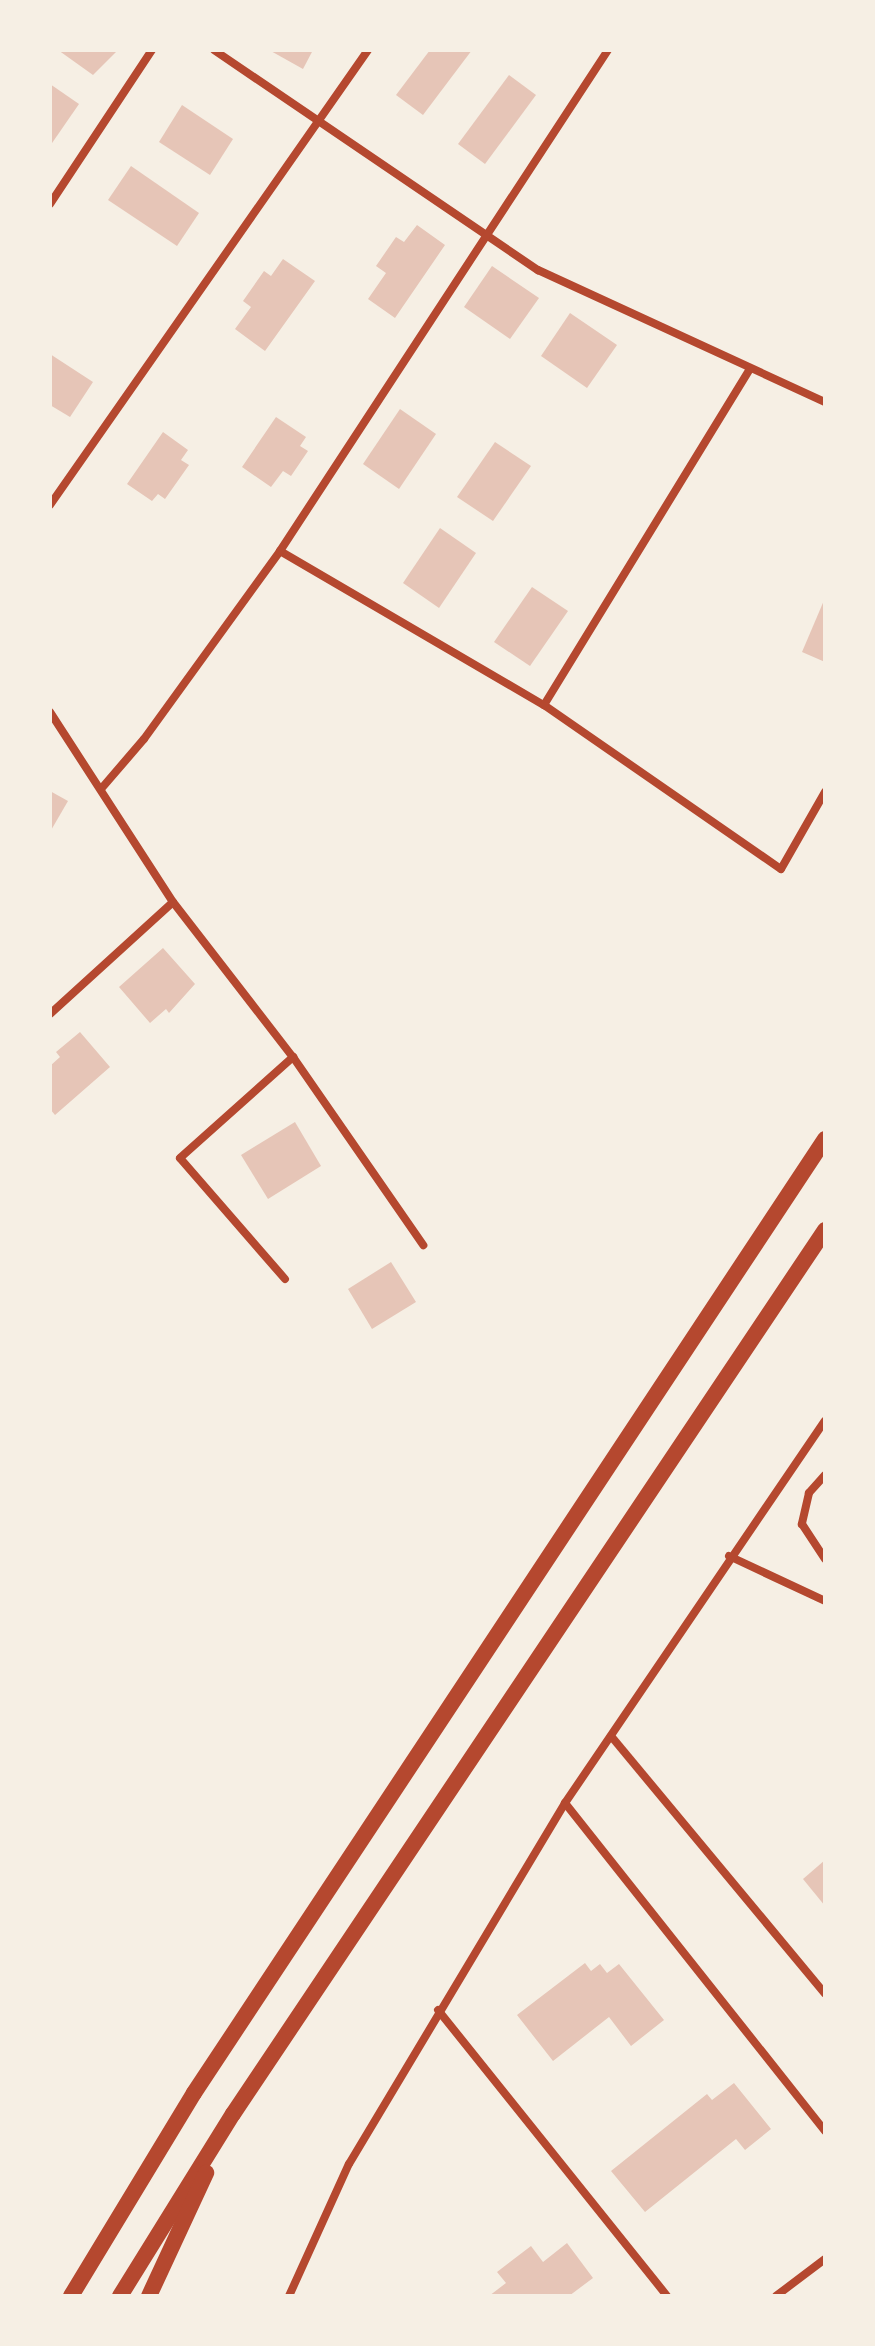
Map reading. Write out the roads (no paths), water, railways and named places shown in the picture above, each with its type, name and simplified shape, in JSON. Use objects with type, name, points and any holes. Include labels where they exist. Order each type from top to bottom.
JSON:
[{"type":"highway","points":[[71,2296],[194,2093],[825,1139]]},
{"type":"highway","points":[[120,2296],[233,2114],[825,1230]]},
{"type":"highway","points":[[149,2296],[233,2114]]},
{"type":"street","points":[[50,204],[152,50]]},
{"type":"street","points":[[214,50],[320,120],[486,239],[538,270],[749,370],[825,402]]},
{"type":"street","points":[[50,505],[368,50]]},
{"type":"street","points":[[101,789],[144,739],[280,551],[608,50]]},
{"type":"street","points":[[544,705],[749,370]]},
{"type":"street","points":[[280,551],[544,705],[781,869],[825,792]]},
{"type":"street","points":[[50,712],[173,902],[293,1057],[423,1245]]},
{"type":"street","points":[[50,1014],[173,902]]},
{"type":"street","points":[[285,1279],[180,1158],[293,1057]]},
{"type":"street","points":[[289,2296],[349,2164],[438,2010],[565,1803],[729,1556],[825,1421]]},
{"type":"street","points":[[825,1475],[809,1493],[802,1524],[825,1559]]},
{"type":"street","points":[[729,1556],[825,1601]]},
{"type":"street","points":[[611,1736],[825,1994]]},
{"type":"street","points":[[565,1803],[825,2131]]},
{"type":"street","points":[[438,2010],[667,2296]]},
{"type":"street","points":[[776,2296],[825,2259]]}]
